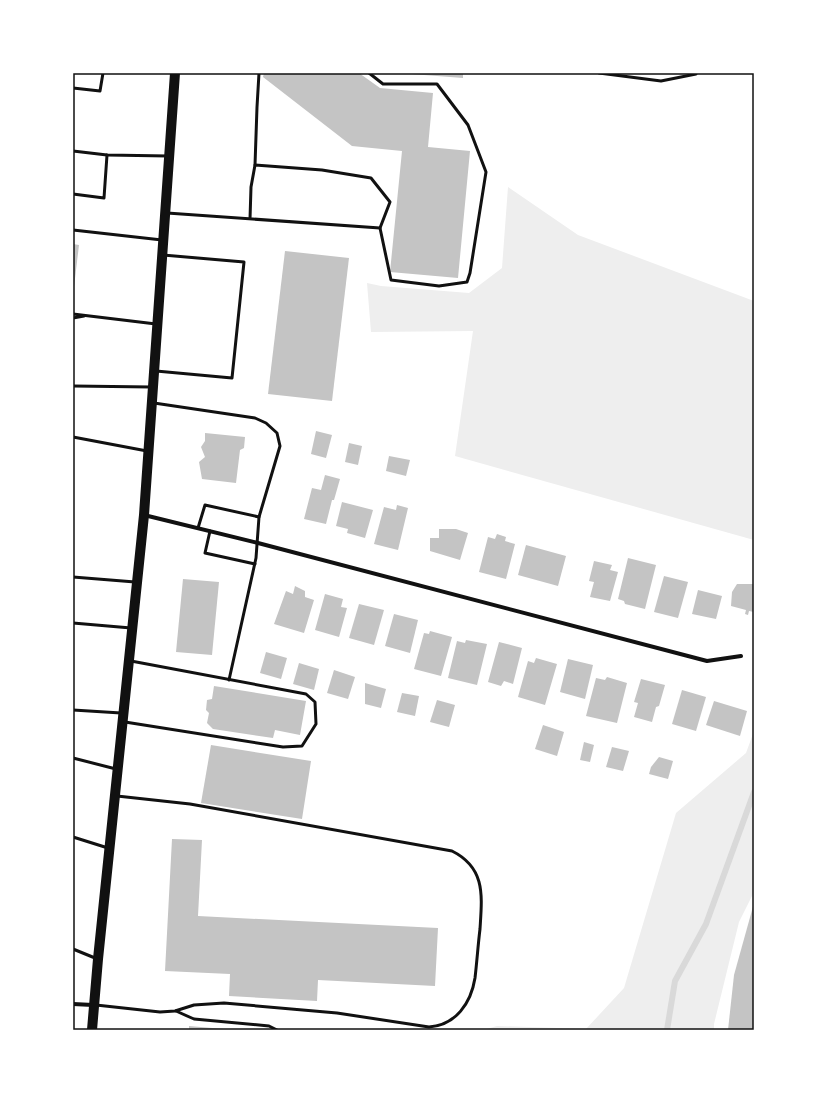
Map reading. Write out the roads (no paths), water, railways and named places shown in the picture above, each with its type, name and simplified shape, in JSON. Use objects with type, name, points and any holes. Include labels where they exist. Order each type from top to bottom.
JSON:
[{"type":"main road","points":[[92,1030],[93,1005],[144,515],[175,73]]},
{"type":"street","points":[[144,515],[258,543],[707,661],[741,656]]},
{"type":"street","points":[[73,1004],[93,1005]]},
{"type":"lane","points":[[73,88],[100,91],[103,73]]},
{"type":"lane","points":[[250,219],[251,187],[255,165],[256,107],[259,73]]},
{"type":"lane","points":[[255,165],[322,170],[371,178],[390,202],[380,228],[391,280],[439,286],[467,282],[470,273],[486,172],[468,125],[437,84],[383,84],[369,73]]},
{"type":"lane","points":[[599,73],[661,81],[696,73]]},
{"type":"lane","points":[[633,78],[634,73]]},
{"type":"lane","points":[[73,151],[107,155],[169,156]]},
{"type":"lane","points":[[73,194],[104,198],[107,155]]},
{"type":"lane","points":[[166,213],[380,228]]},
{"type":"lane","points":[[73,230],[163,240]]},
{"type":"lane","points":[[154,371],[232,378],[244,262],[162,254]]},
{"type":"lane","points":[[73,314],[158,325]]},
{"type":"lane","points":[[73,318],[88,315]]},
{"type":"lane","points":[[74,385],[153,387]]},
{"type":"lane","points":[[152,403],[255,418],[266,423],[277,433],[280,446],[259,517],[258,543],[255,564],[229,680]]},
{"type":"lane","points":[[73,437],[148,451]]},
{"type":"lane","points":[[198,528],[205,505],[259,517]]},
{"type":"lane","points":[[210,531],[205,553],[255,564]]},
{"type":"lane","points":[[73,577],[137,582]]},
{"type":"lane","points":[[73,623],[132,628]]},
{"type":"lane","points":[[73,710],[123,717],[283,747],[302,746],[316,724],[316,702],[306,694],[129,660]]},
{"type":"lane","points":[[73,758],[118,769]]},
{"type":"lane","points":[[93,1005],[160,1012],[175,1011],[194,1005],[224,1003],[337,1013],[429,1027],[439,1026],[456,1016],[469,1000],[473,989],[482,904],[481,888],[474,870],[461,856],[452,851],[190,804],[115,796]]},
{"type":"lane","points":[[73,837],[109,849]]},
{"type":"lane","points":[[73,949],[98,959]]},
{"type":"lane","points":[[175,1011],[194,1019],[270,1026],[277,1030]]},
{"type":"waterway","points":[[667,1030],[675,981],[706,924],[754,792]]}]
